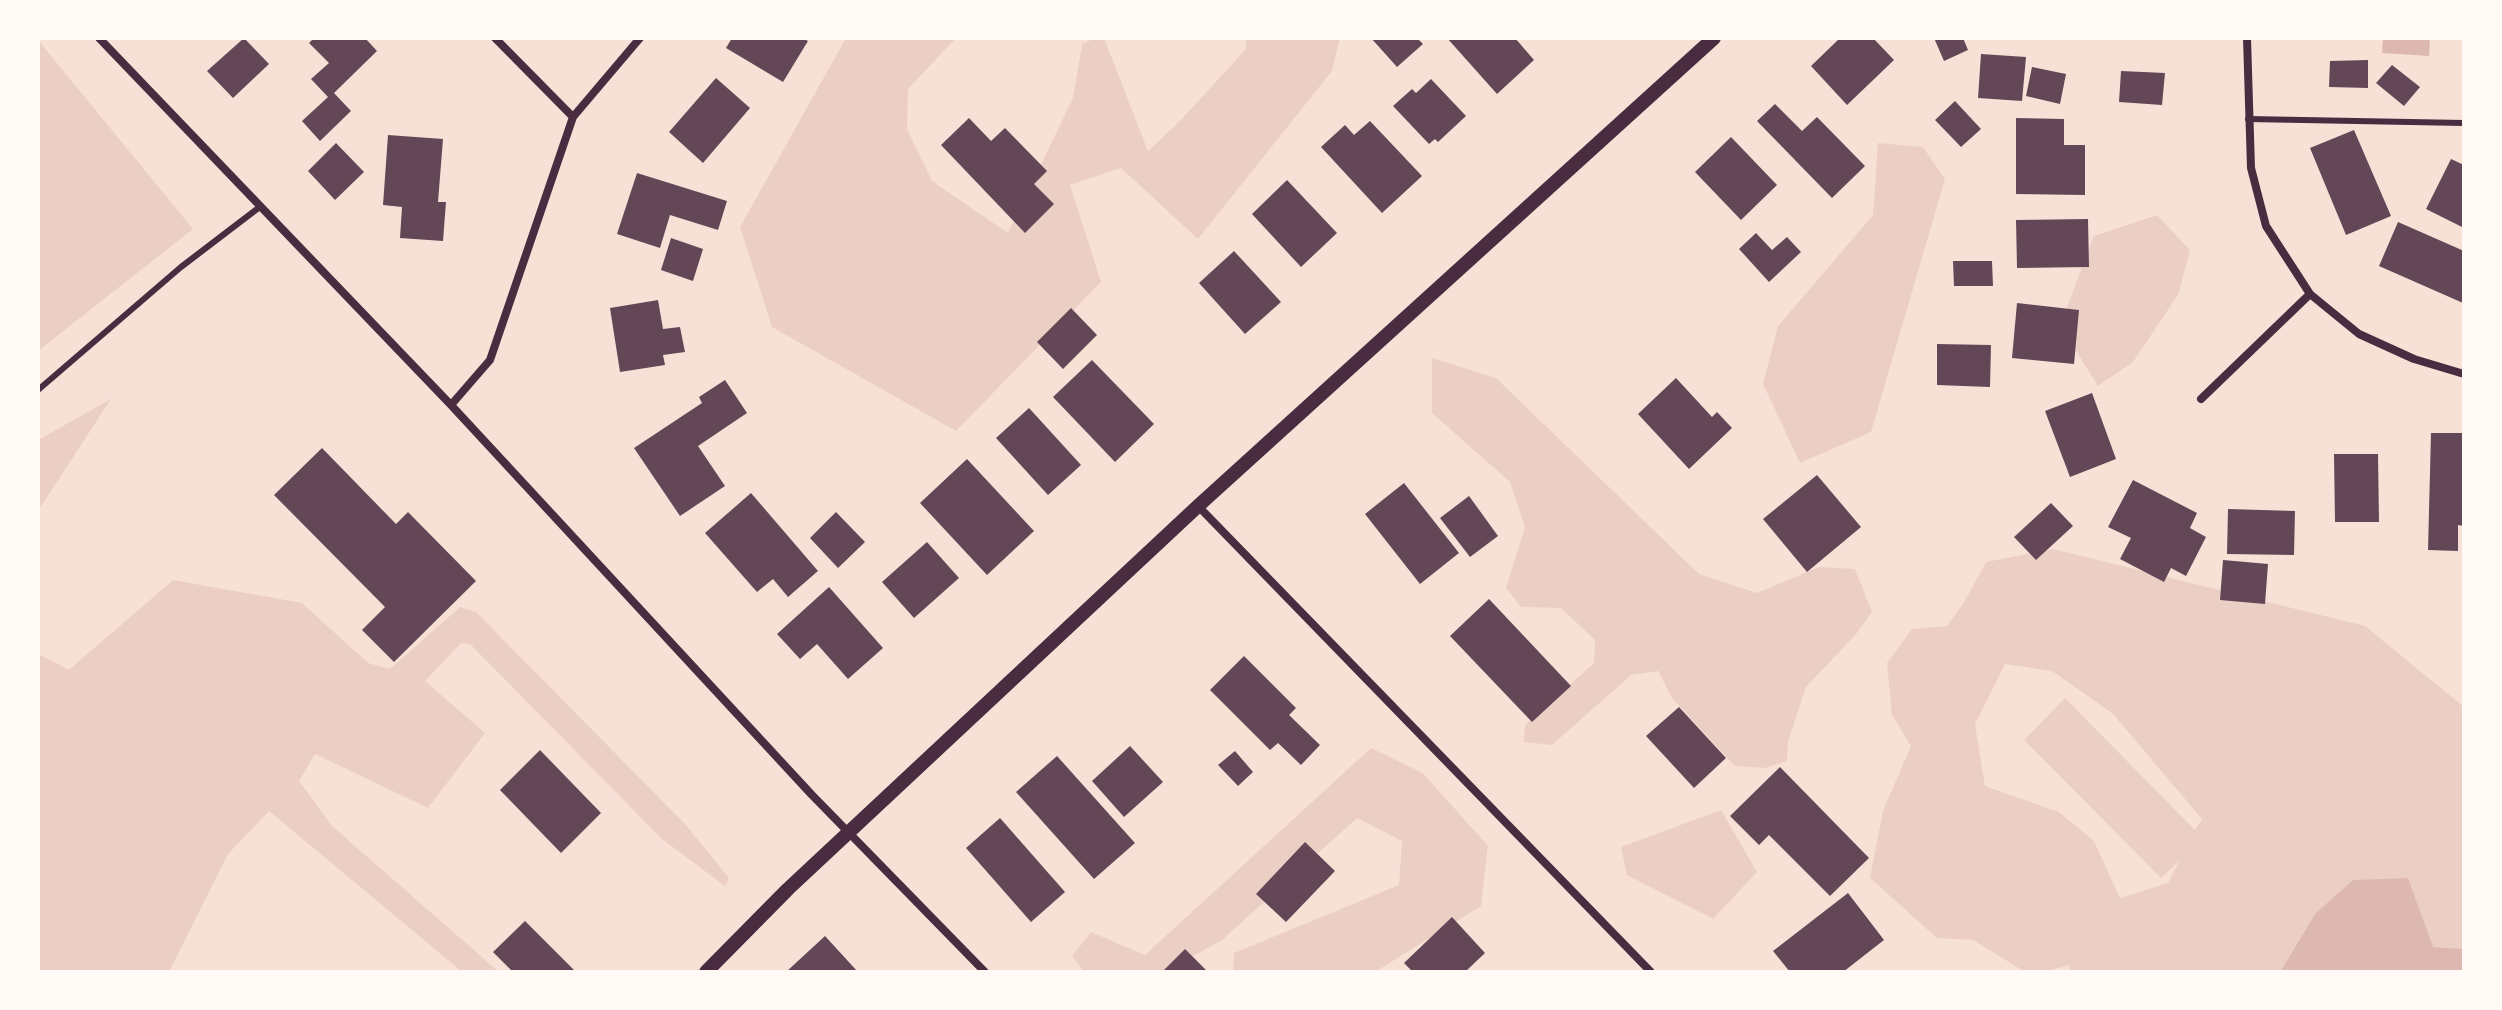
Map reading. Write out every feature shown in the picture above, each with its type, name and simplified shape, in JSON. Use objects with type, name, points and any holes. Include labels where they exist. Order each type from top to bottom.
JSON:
[{"type":"street","points":[[99,38],[451,405],[849,833],[985,972]]},
{"type":"street","points":[[495,38],[573,117]]},
{"type":"street","points":[[451,405],[490,360],[573,117],[640,38]]},
{"type":"street","points":[[706,972],[788,889],[1198,506],[1714,38]]},
{"type":"street","points":[[2247,38],[2251,168],[2266,226],[2310,294],[2359,334],[2414,359],[2464,374]]},
{"type":"street","points":[[2201,399],[2310,294]]},
{"type":"street","points":[[1198,506],[1651,972]]},
{"type":"lane","points":[[2248,119],[2464,123]]},
{"type":"lane","points":[[38,390],[181,267],[261,206]]},
{"type":"shaded area","points":[[846,38],[956,38],[908,89],[907,129],[932,181],[1008,233],[1073,98],[1082,44],[1104,38],[1148,151],[1246,49],[1246,38],[1340,38],[1332,71],[1198,239],[1121,168],[1070,185],[1101,282],[956,431],[772,327],[740,227]]},
{"type":"shaded area","points":[[2383,38],[2430,38],[2429,56],[2382,53]]},
{"type":"shaded area","points":[[38,40],[193,229],[38,351]]},
{"type":"shaded area","points":[[1878,143],[1923,147],[1945,179],[1871,432],[1800,463],[1763,384],[1778,326],[1873,215]]},
{"type":"shaded area","points":[[2157,215],[2190,250],[2178,295],[2133,362],[2098,386],[2060,325],[2094,236]]},
{"type":"shaded area","points":[[1432,358],[1496,378],[1699,574],[1757,593],[1819,567],[1855,569],[1872,612],[1857,633],[1806,687],[1788,742],[1787,761],[1765,768],[1735,766],[1672,698],[1658,671],[1631,675],[1552,745],[1524,742],[1525,725],[1594,663],[1595,640],[1561,608],[1521,607],[1506,588],[1525,527],[1510,482],[1432,413]]},
{"type":"shaded area","points":[[111,399],[38,511],[38,440]]},
{"type":"shaded area","points":[[2053,549],[2365,626],[2464,707],[2464,949],[2433,947],[2315,914],[2280,972],[2070,972],[2069,965],[2045,972],[2025,972],[1973,940],[1937,938],[1870,878],[1883,811],[1911,746],[1892,715],[1887,663],[1912,629],[1947,626],[1986,562]],"holes":[[[2005,664],[2052,671],[2113,714],[2202,819],[2195,830],[2065,698],[2024,740],[2161,878],[2179,861],[2168,883],[2120,898],[2094,841],[2059,812],[1985,786],[1975,724]]]},
{"type":"shaded area","points":[[173,580],[302,603],[368,663],[390,669],[460,607],[476,612],[685,824],[729,878],[725,886],[662,839],[470,644],[461,643],[425,681],[485,733],[428,808],[315,754],[299,781],[332,826],[499,972],[460,970],[269,811],[228,854],[169,972],[38,972],[38,654],[69,670]]},
{"type":"shaded area","points":[[1371,748],[1423,773],[1488,846],[1481,906],[1375,972],[1233,972],[1234,953],[1399,885],[1402,841],[1357,818],[1222,940],[1165,972],[1084,972],[1072,956],[1091,932],[1145,955]]},
{"type":"shaded area","points":[[1721,810],[1757,872],[1713,919],[1627,875],[1621,847]]},
{"type":"shaded area","points":[[2408,878],[2433,947],[2464,949],[2464,972],[2280,972],[2315,914],[2353,880]]},
{"type":"building","points":[[244,38],[269,64],[233,98],[207,71]]},
{"type":"building","points":[[314,38],[365,38],[377,51],[334,93],[351,111],[320,141],[302,121],[328,97],[311,79],[329,63],[309,43]]},
{"type":"building","points":[[732,38],[802,38],[808,41],[783,82],[726,48]]},
{"type":"building","points":[[1371,38],[1417,38],[1423,44],[1397,67]]},
{"type":"building","points":[[1447,38],[1515,38],[1534,60],[1497,94]]},
{"type":"building","points":[[1840,38],[1873,38],[1894,60],[1847,105],[1811,66]]},
{"type":"building","points":[[1934,38],[1963,38],[1968,50],[1944,61]]},
{"type":"building","points":[[1981,54],[2026,57],[2022,101],[1978,98]]},
{"type":"building","points":[[2368,60],[2368,88],[2329,87],[2330,61]]},
{"type":"building","points":[[2392,65],[2420,87],[2404,106],[2376,83]]},
{"type":"building","points":[[2032,67],[2066,74],[2060,104],[2026,96]]},
{"type":"building","points":[[2121,71],[2165,73],[2162,105],[2119,102]]},
{"type":"building","points":[[716,78],[750,108],[703,163],[669,132]]},
{"type":"building","points":[[1431,79],[1466,116],[1438,142],[1435,139],[1429,144],[1393,106],[1412,89],[1416,93]]},
{"type":"building","points":[[1955,101],[1981,129],[1961,147],[1935,120]]},
{"type":"building","points":[[1775,104],[1802,131],[1817,117],[1865,166],[1832,198],[1757,121]]},
{"type":"building","points":[[969,118],[991,141],[1005,128],[1047,171],[1034,184],[1054,204],[1025,233],[941,145]]},
{"type":"building","points":[[2016,118],[2064,119],[2064,145],[2085,145],[2085,195],[2016,194]]},
{"type":"building","points":[[1370,121],[1422,176],[1382,213],[1321,147],[1345,125],[1354,135]]},
{"type":"building","points":[[2354,130],[2391,216],[2346,235],[2310,148]]},
{"type":"building","points":[[388,135],[443,139],[438,202],[446,202],[443,241],[400,238],[402,207],[383,205]]},
{"type":"building","points":[[1731,137],[1777,185],[1741,220],[1695,172]]},
{"type":"building","points":[[336,143],[364,172],[335,200],[308,171]]},
{"type":"building","points":[[2451,159],[2464,165],[2464,228],[2426,209]]},
{"type":"building","points":[[637,173],[727,201],[718,230],[670,215],[660,248],[617,234]]},
{"type":"building","points":[[1287,180],[1337,233],[1301,267],[1252,214]]},
{"type":"building","points":[[2088,219],[2089,267],[2017,268],[2016,220]]},
{"type":"building","points":[[2398,222],[2464,251],[2463,303],[2379,266]]},
{"type":"building","points":[[1756,233],[1772,250],[1787,237],[1801,252],[1769,282],[1739,249]]},
{"type":"building","points":[[671,238],[703,249],[693,281],[661,270]]},
{"type":"building","points":[[1234,251],[1281,302],[1245,334],[1199,283]]},
{"type":"building","points":[[1953,261],[1992,261],[1993,286],[1954,286]]},
{"type":"building","points":[[658,300],[663,329],[680,327],[685,352],[663,355],[665,365],[620,372],[610,308]]},
{"type":"building","points":[[2017,303],[2079,310],[2074,364],[2012,358]]},
{"type":"building","points":[[1071,308],[1097,335],[1063,369],[1037,342]]},
{"type":"building","points":[[1937,344],[1991,345],[1990,387],[1937,385]]},
{"type":"building","points":[[1092,360],[1154,424],[1115,462],[1053,397]]},
{"type":"building","points":[[1676,378],[1712,417],[1717,412],[1732,428],[1689,469],[1638,414]]},
{"type":"building","points":[[725,380],[747,413],[698,446],[725,486],[680,516],[634,448],[702,403],[699,397]]},
{"type":"building","points":[[2092,393],[2116,459],[2070,477],[2045,411]]},
{"type":"building","points":[[1029,408],[1081,465],[1048,495],[996,438]]},
{"type":"building","points":[[2431,433],[2464,433],[2464,526],[2458,525],[2458,551],[2428,550]]},
{"type":"building","points":[[322,448],[396,524],[408,512],[476,581],[394,662],[362,630],[385,607],[274,495]]},
{"type":"building","points":[[2334,454],[2378,454],[2379,522],[2335,522]]},
{"type":"building","points":[[967,459],[1034,531],[987,575],[920,503]]},
{"type":"building","points":[[1817,475],[1861,527],[1807,572],[1763,519]]},
{"type":"building","points":[[2133,480],[2197,513],[2190,528],[2206,537],[2186,576],[2171,568],[2164,582],[2120,559],[2131,538],[2108,527]]},
{"type":"building","points":[[1404,483],[1459,553],[1420,584],[1365,514]]},
{"type":"building","points":[[751,493],[818,571],[788,597],[773,579],[757,592],[705,533]]},
{"type":"building","points":[[1469,496],[1498,536],[1470,557],[1440,518]]},
{"type":"building","points":[[2051,503],[2073,526],[2036,560],[2014,537]]},
{"type":"building","points":[[2228,509],[2295,511],[2294,555],[2227,554]]},
{"type":"building","points":[[836,512],[865,542],[838,568],[810,538]]},
{"type":"building","points":[[927,542],[959,578],[914,618],[882,582]]},
{"type":"building","points":[[2223,560],[2268,564],[2265,604],[2220,600]]},
{"type":"building","points":[[829,587],[883,648],[848,679],[817,644],[800,659],[777,634]]},
{"type":"building","points":[[1489,599],[1571,686],[1532,722],[1450,636]]},
{"type":"building","points":[[1244,656],[1296,708],[1289,715],[1320,745],[1301,765],[1278,743],[1270,750],[1210,690]]},
{"type":"building","points":[[1679,707],[1726,758],[1694,788],[1646,736]]},
{"type":"building","points":[[1130,746],[1163,782],[1124,817],[1092,781]]},
{"type":"building","points":[[540,750],[601,813],[561,853],[500,790]]},
{"type":"building","points":[[1235,751],[1253,772],[1238,786],[1218,765]]},
{"type":"building","points":[[1057,756],[1135,843],[1094,879],[1016,792]]},
{"type":"building","points":[[1780,767],[1869,858],[1830,896],[1769,835],[1759,845],[1730,816]]},
{"type":"building","points":[[1000,818],[1065,892],[1031,922],[966,848]]},
{"type":"building","points":[[1305,842],[1335,871],[1286,922],[1256,894]]},
{"type":"building","points":[[1848,893],[1884,940],[1843,972],[1790,972],[1773,951]]},
{"type":"building","points":[[1452,917],[1485,953],[1465,972],[1413,972],[1404,963]]},
{"type":"building","points":[[525,921],[576,972],[513,972],[493,952]]},
{"type":"building","points":[[825,936],[858,972],[786,972]]},
{"type":"building","points":[[1185,949],[1208,972],[1162,972]]}]
